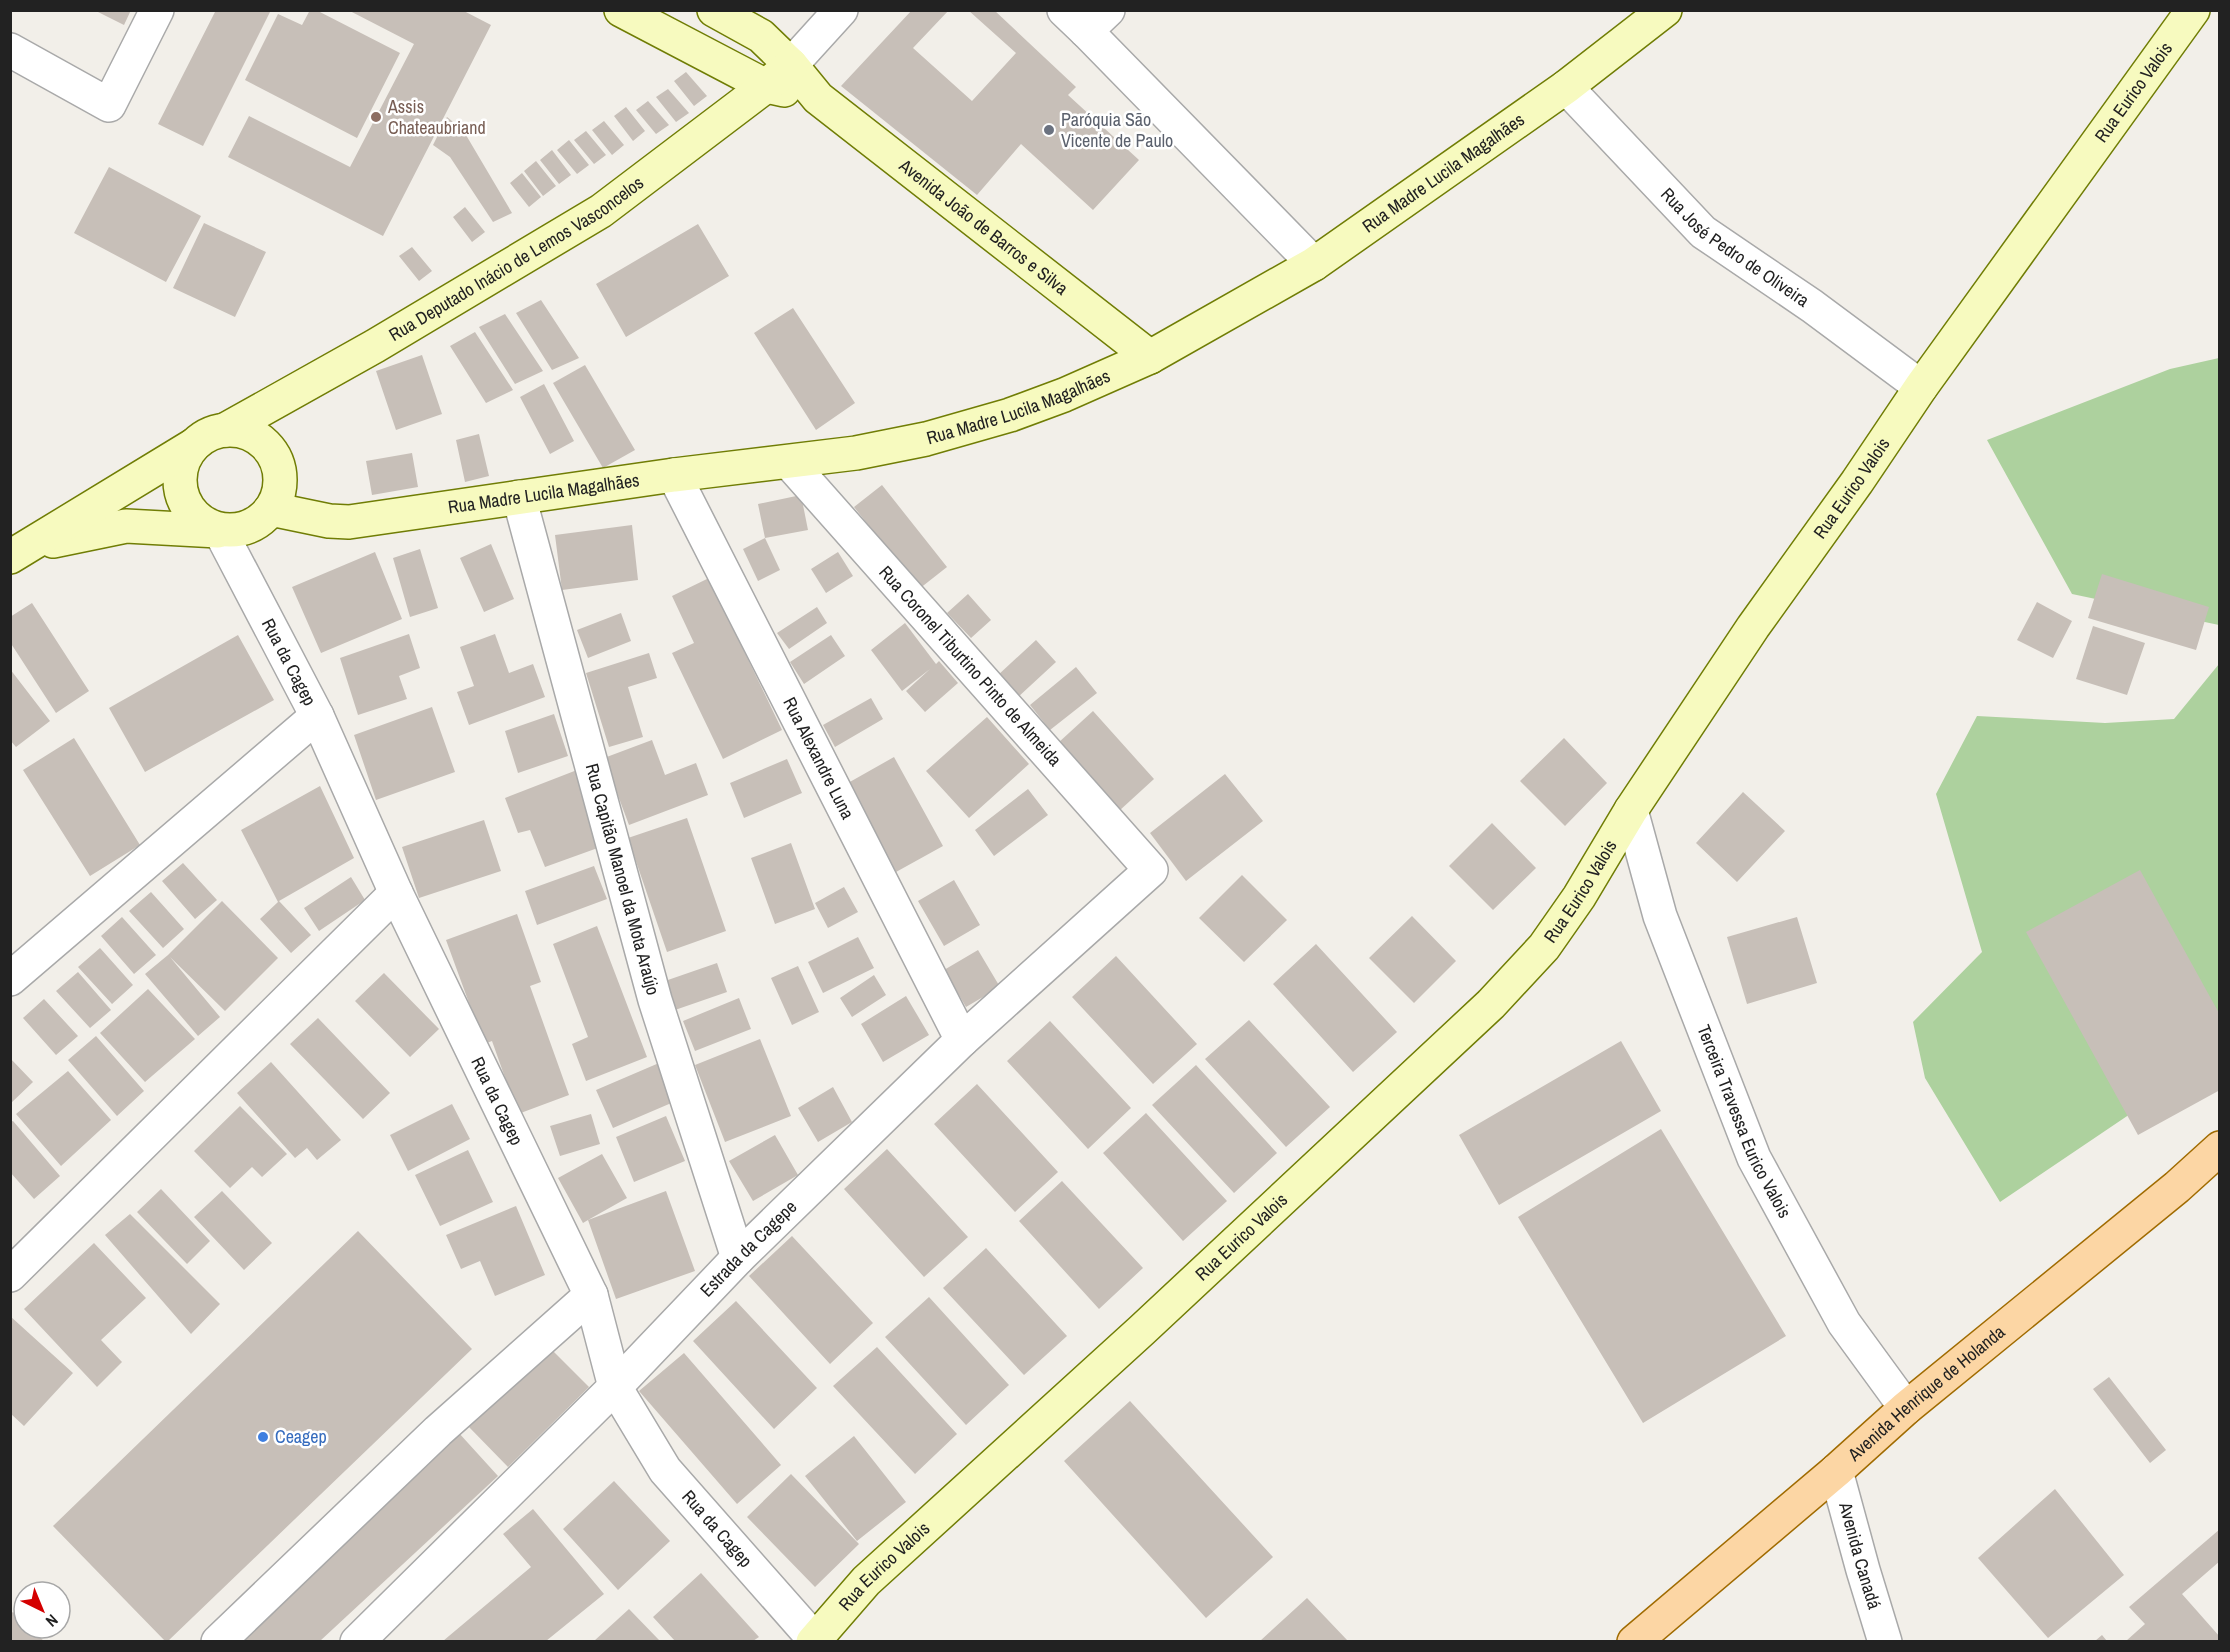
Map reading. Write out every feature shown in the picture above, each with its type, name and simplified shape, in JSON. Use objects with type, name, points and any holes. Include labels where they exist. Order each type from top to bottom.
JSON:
[{"type":"main road","name":"Avenida João de Barros e Silva","points":[[621,10],[779,76],[818,98],[1150,357]]},
{"type":"main road","name":"Avenida João de Barros e Silva","points":[[714,10],[761,36],[779,76]]},
{"type":"main road","name":"Rua Madre Lucila Magalhães","points":[[271,509],[329,521],[349,522],[674,475],[856,453],[926,440],[1031,407],[1150,357],[1314,264],[1566,87],[1665,10]]},
{"type":"main road","name":"Rua Eurico Valois","points":[[814,1641],[867,1581],[1142,1330],[1491,1004],[1544,947],[1579,897],[1631,810],[1753,627],[1857,482],[1921,387],[2193,10]]},
{"type":"main road","name":"Rua Deputado Inácio de Lemos Vasconcelos","points":[[225,430],[375,346],[601,211],[779,76]]},
{"type":"main road","points":[[225,430],[241,431],[256,437],[269,448],[277,462],[280,479],[278,495],[271,509],[261,520],[248,527],[235,531],[220,531],[126,526],[17,546],[208,435],[225,430]]},
{"type":"main road","points":[[194,445],[183,459],[179,478],[181,496],[189,512],[203,524],[220,531]]},
{"type":"main road","name":"Avenida Henrique de Holanda","points":[[1634,1641],[1836,1471],[1906,1408],[2177,1187],[2220,1148]]},
{"type":"street","points":[[10,50],[109,105],[157,10]]},
{"type":"street","points":[[779,76],[841,10]]},
{"type":"street","points":[[1086,17],[1314,264]]},
{"type":"street","name":"Rua José Pedro de Oliveira","points":[[1566,87],[1703,232],[1812,306],[1921,387]]},
{"type":"street","name":"Rua Coronel Tiburtino Pinto de Almeida","points":[[789,462],[1151,870]]},
{"type":"street","name":"Rua Alexandre Luna","points":[[674,475],[962,1040]]},
{"type":"street","name":"Rua Capitão Manoel da Mota Araújo","points":[[519,497],[656,1000],[738,1258]]},
{"type":"street","name":"Rua da Cagep","points":[[220,531],[317,716],[396,893],[591,1295],[615,1387],[665,1470],[814,1641]]},
{"type":"street","points":[[10,979],[317,716]]},
{"type":"street","name":"Terceira Travessa Eurico Valois","points":[[1631,810],[1660,916],[1754,1158],[1844,1323],[1906,1408]]},
{"type":"street","name":"Estrada da Cagepe","points":[[357,1641],[615,1387],[738,1258],[962,1040],[1151,870]]},
{"type":"street","points":[[10,1275],[396,893]]},
{"type":"street","points":[[218,1641],[438,1431],[591,1295]]},
{"type":"street","name":"Avenida Canadá","points":[[1836,1471],[1885,1641]]},
{"type":"green space","points":[[2219,358],[2219,625],[2072,594],[1987,440],[2170,369]]},
{"type":"green space","points":[[2219,664],[2219,1054],[2000,1202],[1925,1078],[1913,1022],[1982,952],[1936,794],[1977,716],[2105,723],[2174,719]]},
{"type":"building","points":[[94,10],[131,10],[124,25]]},
{"type":"building","points":[[216,10],[271,10],[203,146],[158,124]]},
{"type":"building","points":[[310,10],[316,10],[400,53],[357,138],[245,80],[278,14],[302,25]]},
{"type":"building","points":[[348,10],[462,10],[491,25],[383,236],[228,157],[249,116],[350,167],[414,44]]},
{"type":"building","points":[[912,10],[949,10],[913,48],[972,101],[1016,53],[968,10],[994,10],[1076,87],[1068,95],[1139,160],[1093,210],[1021,144],[977,195],[841,86]]},
{"type":"building","points":[[686,72],[707,96],[694,106],[674,81]]},
{"type":"building","points":[[668,89],[689,113],[676,122],[656,97]]},
{"type":"building","points":[[648,101],[669,125],[656,134],[636,110]]},
{"type":"building","points":[[626,107],[645,131],[633,141],[614,116]]},
{"type":"building","points":[[447,117],[463,130],[512,213],[493,222],[450,157],[433,145]]},
{"type":"building","points":[[604,121],[624,145],[612,155],[592,130]]},
{"type":"building","points":[[586,131],[606,155],[594,164],[574,140]]},
{"type":"building","points":[[569,140],[589,165],[577,174],[557,150]]},
{"type":"building","points":[[552,150],[571,175],[559,184],[540,160]]},
{"type":"building","points":[[536,161],[556,186],[543,196],[524,171]]},
{"type":"building","points":[[109,167],[201,216],[166,282],[74,233]]},
{"type":"building","points":[[522,173],[541,197],[529,207],[510,183]]},
{"type":"building","points":[[465,207],[485,232],[472,242],[453,217]]},
{"type":"building","points":[[204,223],[266,252],[235,317],[173,288]]},
{"type":"building","points":[[698,224],[729,276],[626,337],[596,284]]},
{"type":"building","points":[[412,247],[432,271],[419,281],[399,256]]},
{"type":"building","points":[[541,300],[579,358],[552,370],[516,313]]},
{"type":"building","points":[[793,308],[855,403],[816,430],[754,333]]},
{"type":"building","points":[[505,314],[543,371],[515,384],[479,327]]},
{"type":"building","points":[[475,332],[513,390],[486,403],[450,346]]},
{"type":"building","points":[[422,355],[442,414],[396,430],[376,371]]},
{"type":"building","points":[[585,365],[635,450],[603,468],[553,383]]},
{"type":"building","points":[[544,384],[574,441],[550,454],[520,397]]},
{"type":"building","points":[[479,434],[489,476],[465,482],[456,440]]},
{"type":"building","points":[[412,453],[418,487],[372,495],[366,461]]},
{"type":"building","points":[[882,485],[947,567],[919,589],[854,507]]},
{"type":"building","points":[[801,495],[808,530],[765,538],[758,504]]},
{"type":"building","points":[[632,525],[638,580],[562,590],[555,535]]},
{"type":"building","points":[[765,538],[780,570],[758,581],[743,549]]},
{"type":"building","points":[[491,544],[514,599],[484,612],[460,558]]},
{"type":"building","points":[[420,549],[438,608],[410,617],[393,558]]},
{"type":"building","points":[[375,552],[402,619],[321,653],[292,587]]},
{"type":"building","points":[[838,552],[853,576],[826,593],[811,569]]},
{"type":"building","points":[[2102,574],[2209,607],[2196,650],[2088,618]]},
{"type":"building","points":[[709,578],[782,730],[723,759],[672,653],[694,643],[672,596]]},
{"type":"building","points":[[968,594],[991,620],[971,638],[947,613]]},
{"type":"building","points":[[2037,602],[2072,621],[2053,658],[2017,640]]},
{"type":"building","points":[[32,603],[89,691],[56,713],[10,642],[10,617]]},
{"type":"building","points":[[817,607],[827,623],[789,649],[777,633]]},
{"type":"building","points":[[621,613],[631,641],[588,658],[577,630]]},
{"type":"building","points":[[905,623],[936,664],[939,661],[958,683],[925,712],[906,691],[930,669],[902,691],[871,650]]},
{"type":"building","points":[[2093,626],[2145,643],[2127,695],[2076,679]]},
{"type":"building","points":[[409,634],[420,668],[399,676],[407,699],[358,715],[340,658]]},
{"type":"building","points":[[495,634],[509,673],[533,664],[545,697],[469,725],[457,692],[474,686],[460,647]]},
{"type":"building","points":[[238,635],[274,700],[145,772],[109,708]]},
{"type":"building","points":[[831,635],[845,656],[804,684],[790,662]]},
{"type":"building","points":[[1036,640],[1056,662],[1017,698],[997,676]]},
{"type":"building","points":[[649,653],[657,678],[628,687],[643,737],[609,747],[586,673]]},
{"type":"building","points":[[1076,667],[1097,693],[1050,730],[1030,705]]},
{"type":"building","points":[[10,669],[50,721],[16,747],[10,740]]},
{"type":"building","points":[[871,698],[883,719],[835,747],[823,725]]},
{"type":"building","points":[[432,707],[455,772],[376,800],[354,735]]},
{"type":"building","points":[[1093,711],[1154,779],[1119,811],[1058,743]]},
{"type":"building","points":[[554,714],[568,756],[518,773],[505,731]]},
{"type":"building","points":[[987,717],[1029,764],[969,818],[926,771]]},
{"type":"building","points":[[74,738],[140,845],[90,876],[23,770]]},
{"type":"building","points":[[1564,738],[1607,783],[1565,826],[1520,781]]},
{"type":"building","points":[[652,740],[665,775],[696,763],[708,795],[629,825],[604,758]]},
{"type":"building","points":[[894,757],[943,846],[896,872],[848,783]]},
{"type":"building","points":[[787,759],[802,793],[744,818],[730,783]]},
{"type":"building","points":[[577,770],[606,845],[545,867],[530,830],[518,833],[505,798]]},
{"type":"building","points":[[1225,774],[1263,821],[1186,881],[1150,833]]},
{"type":"building","points":[[320,786],[354,858],[279,901],[311,935],[291,953],[260,919],[278,902],[241,830]]},
{"type":"building","points":[[1028,789],[1048,815],[994,856],[975,830]]},
{"type":"building","points":[[1743,792],[1785,831],[1737,882],[1696,843]]},
{"type":"building","points":[[687,818],[726,931],[667,952],[628,838]]},
{"type":"building","points":[[484,820],[501,871],[419,898],[402,847]]},
{"type":"building","points":[[1492,823],[1536,868],[1493,910],[1449,866]]},
{"type":"building","points":[[791,843],[815,909],[775,924],[751,858]]},
{"type":"building","points":[[183,863],[217,900],[195,919],[162,881]]},
{"type":"building","points":[[594,866],[607,899],[537,925],[525,891]]},
{"type":"building","points":[[2140,870],[2220,1015],[2220,1090],[2138,1135],[2026,932]]},
{"type":"building","points":[[1242,875],[1287,920],[1244,962],[1199,918]]},
{"type":"building","points":[[351,877],[365,900],[319,931],[304,908]]},
{"type":"building","points":[[954,880],[980,925],[944,946],[918,901]]},
{"type":"building","points":[[844,887],[858,912],[828,928],[815,903]]},
{"type":"building","points":[[151,892],[184,929],[163,948],[129,911]]},
{"type":"building","points":[[222,901],[278,958],[225,1011],[170,957],[220,1017],[198,1036],[145,974],[168,955]]},
{"type":"building","points":[[517,914],[541,982],[530,986],[569,1095],[518,1114],[492,1041],[484,1044],[446,940]]},
{"type":"building","points":[[1412,916],[1456,961],[1414,1003],[1369,958]]},
{"type":"building","points":[[122,917],[156,955],[134,974],[101,936]]},
{"type":"building","points":[[1797,917],[1817,983],[1747,1004],[1727,937]]},
{"type":"building","points":[[597,926],[647,1057],[586,1081],[572,1044],[588,1037],[553,944]]},
{"type":"building","points":[[858,937],[874,968],[823,993],[808,962]]},
{"type":"building","points":[[1316,944],[1397,1032],[1353,1072],[1273,984]]},
{"type":"building","points":[[100,948],[133,985],[112,1004],[78,967]]},
{"type":"building","points":[[978,950],[1000,987],[966,1007],[944,970]]},
{"type":"building","points":[[1116,956],[1197,1044],[1153,1084],[1072,997]]},
{"type":"building","points":[[717,963],[727,992],[675,1010],[665,981]]},
{"type":"building","points":[[798,966],[819,1012],[792,1025],[771,978]]},
{"type":"building","points":[[78,972],[111,1010],[90,1028],[56,991]]},
{"type":"building","points":[[384,973],[439,1029],[410,1057],[355,1001]]},
{"type":"building","points":[[874,975],[886,995],[852,1017],[840,998]]},
{"type":"building","points":[[148,989],[195,1039],[145,1082],[100,1033]]},
{"type":"building","points":[[906,996],[929,1035],[883,1062],[861,1024]]},
{"type":"building","points":[[739,998],[751,1029],[695,1051],[683,1021]]},
{"type":"building","points":[[44,999],[78,1036],[56,1055],[23,1018]]},
{"type":"building","points":[[318,1018],[390,1093],[363,1119],[290,1044]]},
{"type":"building","points":[[1249,1020],[1330,1107],[1286,1147],[1205,1059]]},
{"type":"building","points":[[1050,1021],[1131,1108],[1088,1149],[1007,1061]]},
{"type":"building","points":[[96,1036],[144,1091],[117,1116],[68,1060]]},
{"type":"building","points":[[760,1039],[791,1116],[725,1142],[695,1065]]},
{"type":"building","points":[[1621,1041],[1661,1111],[1499,1205],[1459,1135]]},
{"type":"building","points":[[10,1058],[33,1082],[10,1104]]},
{"type":"building","points":[[271,1062],[341,1140],[317,1160],[307,1148],[295,1158],[237,1093]]},
{"type":"building","points":[[659,1063],[676,1101],[613,1128],[596,1090]]},
{"type":"building","points":[[1196,1065],[1277,1153],[1234,1193],[1152,1105]]},
{"type":"building","points":[[68,1071],[111,1120],[61,1166],[16,1114]]},
{"type":"building","points":[[977,1084],[1058,1172],[1015,1212],[934,1124]]},
{"type":"building","points":[[833,1087],[852,1122],[818,1142],[798,1108]]},
{"type":"building","points":[[452,1104],[470,1139],[408,1171],[390,1135]]},
{"type":"building","points":[[240,1106],[287,1154],[262,1177],[252,1167],[230,1188],[194,1151]]},
{"type":"building","points":[[1146,1113],[1227,1201],[1183,1241],[1103,1153]]},
{"type":"building","points":[[591,1114],[600,1144],[560,1156],[550,1126]]},
{"type":"building","points":[[666,1116],[685,1161],[634,1182],[616,1137]]},
{"type":"building","points":[[13,1121],[60,1176],[34,1199],[10,1172],[10,1122]]},
{"type":"building","points":[[1661,1129],[1786,1336],[1643,1423],[1518,1217]]},
{"type":"building","points":[[775,1135],[798,1175],[753,1201],[729,1161]]},
{"type":"building","points":[[887,1149],[968,1237],[924,1277],[844,1189]]},
{"type":"building","points":[[468,1150],[493,1202],[440,1226],[415,1175]]},
{"type":"building","points":[[602,1154],[627,1198],[583,1223],[558,1178]]},
{"type":"building","points":[[1062,1181],[1143,1268],[1099,1309],[1019,1221]]},
{"type":"building","points":[[161,1189],[210,1241],[187,1264],[137,1212]]},
{"type":"building","points":[[222,1191],[272,1243],[244,1270],[194,1217]]},
{"type":"building","points":[[666,1191],[695,1271],[616,1299],[588,1220]]},
{"type":"building","points":[[516,1206],[545,1275],[495,1296],[480,1261],[461,1269],[446,1235]]},
{"type":"building","points":[[130,1214],[220,1304],[191,1334],[105,1235]]},
{"type":"building","name":"Ceagep","points":[[358,1231],[472,1349],[168,1641],[165,1641],[53,1526]]},
{"type":"building","points":[[792,1236],[873,1323],[830,1364],[749,1276]]},
{"type":"building","points":[[94,1243],[146,1298],[101,1340],[122,1362],[97,1387],[24,1309]]},
{"type":"building","points":[[986,1248],[1067,1336],[1024,1375],[943,1288]]},
{"type":"building","points":[[929,1297],[1009,1385],[966,1425],[885,1337]]},
{"type":"building","points":[[736,1301],[817,1388],[774,1429],[693,1341]]},
{"type":"building","points":[[10,1316],[73,1373],[24,1426],[10,1413]]},
{"type":"building","points":[[549,1347],[589,1387],[508,1467],[469,1427]]},
{"type":"building","points":[[877,1347],[957,1434],[915,1474],[833,1386]]},
{"type":"building","points":[[684,1353],[781,1465],[737,1504],[639,1391]]},
{"type":"building","points":[[2109,1377],[2166,1450],[2150,1463],[2093,1389]]},
{"type":"building","points":[[1130,1401],[1273,1557],[1206,1618],[1064,1461]]},
{"type":"building","points":[[458,1432],[498,1476],[320,1641],[234,1641]]},
{"type":"building","points":[[854,1436],[906,1502],[857,1541],[805,1476]]},
{"type":"building","points":[[791,1474],[859,1544],[815,1587],[747,1517]]},
{"type":"building","points":[[614,1481],[670,1541],[618,1590],[563,1529]]},
{"type":"building","points":[[2055,1489],[2124,1575],[2048,1638],[1978,1558]]},
{"type":"building","points":[[533,1509],[604,1594],[546,1641],[443,1641],[531,1567],[503,1534]]},
{"type":"building","points":[[2220,1529],[2220,1561],[2182,1594],[2220,1637],[2220,1641],[2126,1641],[2145,1624],[2129,1607]]},
{"type":"building","points":[[701,1573],[759,1637],[753,1641],[675,1641],[653,1617]]},
{"type":"building","points":[[1307,1598],[1348,1641],[1260,1641]]},
{"type":"building","points":[[629,1609],[660,1641],[594,1641]]},
{"type":"building","points":[[12,1613],[12,1640],[44,1641],[10,1641],[10,1614]]},
{"type":"building","points":[[2102,1635],[2107,1641],[2095,1641]]},
{"type":"place","name":"Assis Chateaubriand","points":[[376,117]]},
{"type":"place","name":"Paróquia São Vicente de Paulo","points":[[1049,130]]},
{"type":"place","name":"Ceagep","points":[[263,1437]]}]
